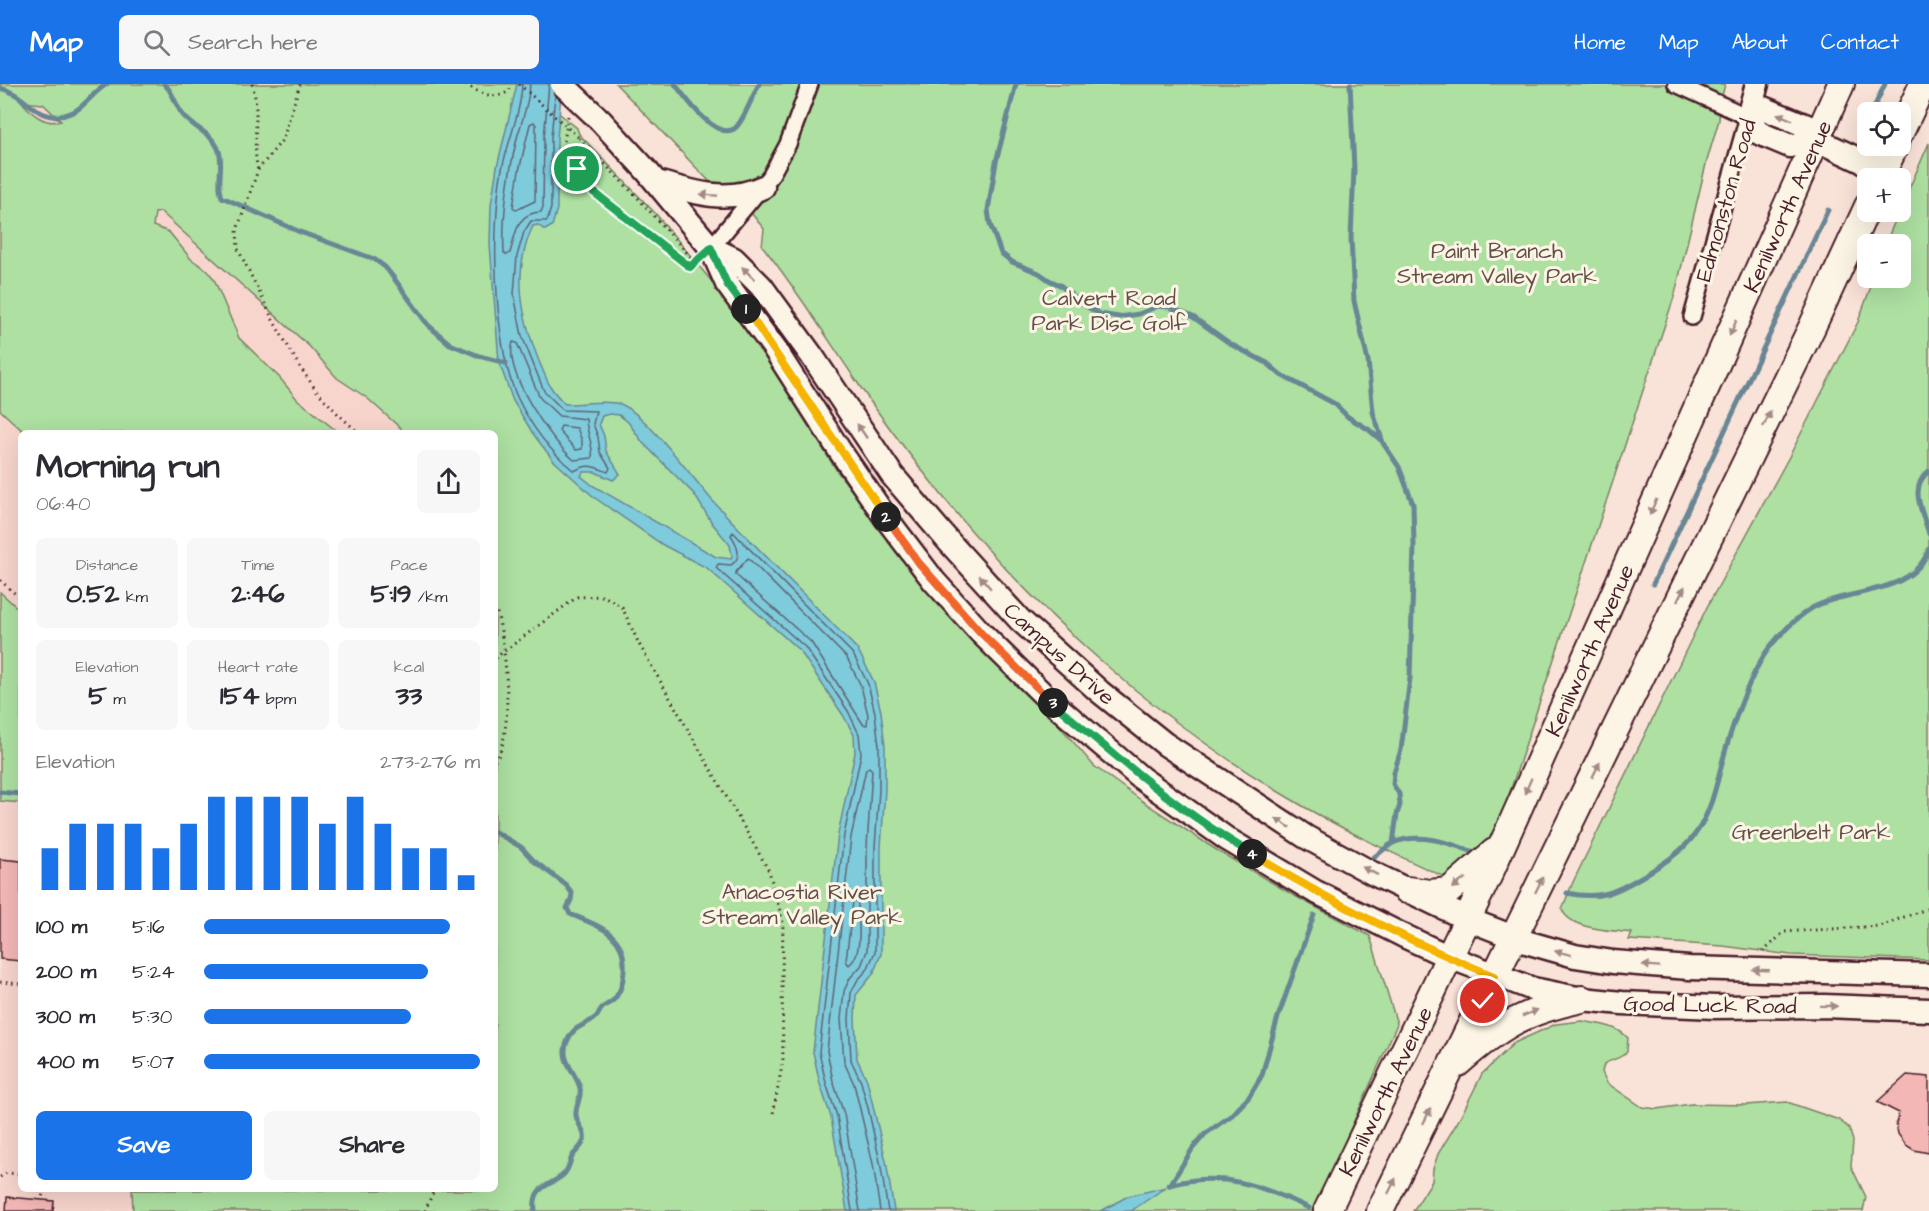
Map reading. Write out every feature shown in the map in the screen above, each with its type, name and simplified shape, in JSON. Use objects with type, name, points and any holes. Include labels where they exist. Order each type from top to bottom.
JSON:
[{"type":"main road","name":"Campus Drive","points":[[562,84],[600,120],[657,182],[703,256],[727,284],[774,348],[840,451],[909,549],[981,633],[1047,698],[1141,778],[1227,839],[1314,891],[1449,957],[1494,976]]},
{"type":"main road","name":"Edmonston Road","points":[[1748,117],[1758,84]]},
{"type":"main road","name":"Kenilworth Avenue","points":[[1327,1211],[1501,846],[1841,84]]},
{"type":"main road","points":[[1911,110],[1923,84]]},
{"type":"main road","points":[[1748,117],[1759,133],[1790,146],[1817,140],[1869,168]]},
{"type":"main road","points":[[657,182],[710,196],[747,193],[763,187]]},
{"type":"main road","points":[[1380,1211],[1807,338],[1861,222]]},
{"type":"main road","name":"Campus Drive","points":[[703,256],[734,259],[761,286],[812,356],[892,475],[996,595],[1060,657],[1165,744],[1306,837],[1407,890],[1513,938]]},
{"type":"main road","points":[[1407,890],[1430,893],[1449,891],[1501,846]]},
{"type":"main road","name":"Good Luck Road","points":[[1513,938],[1575,956],[1613,962],[1689,968],[1929,975]]},
{"type":"main road","name":"Good Luck Road","points":[[1494,976],[1533,989],[1582,999],[1622,1003],[1715,1007],[1824,1006],[1929,1010]]},
{"type":"main road","points":[[1449,1071],[1503,1026],[1547,1006],[1582,999]]},
{"type":"street","points":[[703,256],[763,187],[788,144],[810,84]]},
{"type":"street","points":[[1676,84],[1748,117]]},
{"type":"street","name":"Edmonston Road","points":[[1692,316],[1748,117]]},
{"type":"path","points":[[252,84],[256,107],[255,156],[258,170]]},
{"type":"path","points":[[300,84],[283,139],[258,170],[240,219],[236,238],[238,249],[274,322],[316,390],[356,430]]},
{"type":"path","points":[[466,84],[486,94],[496,96],[509,91],[511,84]]},
{"type":"path","points":[[519,84],[579,138],[638,198],[703,256],[690,267],[591,190],[581,179],[572,154],[564,142],[569,107]]},
{"type":"path","points":[[0,580],[18,597]]},
{"type":"path","points":[[498,656],[577,597],[604,596],[621,608],[639,645],[768,871],[783,922],[783,1060],[773,1113]]},
{"type":"path","points":[[498,620],[505,651],[505,717],[503,743],[498,754]]},
{"type":"path","points":[[1744,969],[1784,932],[1880,926],[1929,908]]},
{"type":"path","points":[[0,982],[18,984]]},
{"type":"path","points":[[0,1177],[7,1173],[18,1174]]},
{"type":"path","points":[[42,1200],[43,1192]]},
{"type":"path","points":[[425,1211],[433,1192]]},
{"type":"shaded area","points":[[0,101],[43,104],[403,430],[18,430],[18,1192],[233,1192],[228,1211],[0,1211]]},
{"type":"green space","name":"Anacostia River Stream Valley Park","points":[[0,84],[523,84],[577,128],[579,134],[656,214],[713,283],[765,357],[837,471],[910,567],[1039,702],[1094,766],[1218,851],[1370,936],[1397,1024],[1314,1211],[133,1211],[132,1192],[498,1192],[498,430],[403,430],[367,398],[337,378],[309,346],[161,212],[155,213],[153,226],[169,232],[191,259],[207,270],[214,279],[239,338],[279,377],[297,399],[335,430],[22,430],[0,410]],"holes":[[[22,102],[43,104],[61,121],[55,122],[39,118]]]},
{"type":"green space","points":[[616,84],[1725,84],[1719,120],[1706,164],[1675,294],[1484,870],[1460,884],[1327,819],[1234,763],[1139,693],[1094,655],[1009,572],[932,483],[873,406],[799,296],[762,246],[764,229],[727,183],[710,182]]},
{"type":"green space","name":"Greenbelt Park","points":[[1929,143],[1929,960],[1791,955],[1723,946],[1629,940],[1632,933],[1592,928],[1573,921],[1562,909],[1573,882],[1707,607],[1790,455],[1858,322],[1870,288],[1911,288],[1911,234],[1889,234],[1895,222],[1911,222],[1911,184]]},
{"type":"green space","points":[[0,592],[18,608],[18,803],[0,801]]},
{"type":"green space","points":[[1582,1021],[1613,1028],[1628,1038],[1627,1052],[1604,1064],[1602,1072],[1607,1083],[1642,1107],[1657,1109],[1691,1104],[1746,1105],[1787,1102],[1839,1120],[1849,1128],[1853,1141],[1851,1166],[1866,1197],[1863,1211],[1413,1211],[1432,1181],[1438,1154],[1460,1118],[1482,1074],[1514,1043],[1556,1024]]},
{"type":"water","points":[[517,84],[562,84],[557,138],[557,209],[552,226],[545,230],[538,225],[533,226],[526,243],[521,277],[521,294],[528,327],[549,384],[565,404],[600,402],[620,404],[641,419],[711,499],[858,650],[874,682],[881,712],[885,746],[881,847],[881,954],[873,974],[856,995],[855,1018],[857,1059],[867,1080],[886,1161],[894,1211],[847,1211],[831,1117],[813,1052],[838,834],[855,753],[854,735],[800,651],[707,568],[663,545],[595,498],[553,460],[534,435],[513,401],[499,362],[490,244],[491,205],[497,167]],"holes":[[[619,415],[628,422],[643,443],[694,494],[712,523],[730,545],[731,559],[716,557],[592,485],[581,476],[583,472],[595,472],[613,480],[620,474],[606,451],[604,436],[599,424],[602,416]]]},
{"type":"water","points":[[1166,1187],[1131,1211],[1101,1211],[1128,1196]]},
{"type":"building","points":[[0,859],[18,861],[18,961],[0,959]]},
{"type":"building","points":[[1907,1075],[1929,1077],[1929,1153],[1914,1150],[1906,1145],[1898,1134],[1896,1123],[1899,1113],[1877,1102]]},
{"type":"building","points":[[7,1197],[54,1201],[53,1211],[6,1211]]},
{"type":"waterway","points":[[0,88],[19,97],[35,109],[52,116],[75,111],[107,84]]},
{"type":"waterway","points":[[164,84],[183,115],[208,135],[216,145],[221,163],[220,192],[222,197],[300,232],[374,259],[385,267],[428,325],[450,344],[479,356],[506,363]]},
{"type":"waterway","points":[[675,84],[701,116],[726,131],[734,129],[741,121],[759,84]]},
{"type":"waterway","points":[[1016,84],[996,162],[988,210],[990,224],[1001,253],[1012,262],[1060,285],[1084,305],[1100,314],[1119,317],[1139,314],[1158,306],[1169,307],[1193,317],[1232,345],[1335,404],[1348,417],[1382,441]]},
{"type":"waterway","points":[[1350,84],[1354,169],[1351,237],[1354,301],[1368,361],[1373,412],[1383,443],[1399,467],[1413,504],[1410,678],[1401,750],[1394,772],[1393,784],[1399,794],[1400,805],[1393,843]]},
{"type":"waterway","points":[[1877,102],[1885,84]]},
{"type":"waterway","points":[[1653,584],[1828,210]]},
{"type":"waterway","points":[[1929,471],[1922,478],[1918,493],[1929,534]]},
{"type":"waterway","points":[[1567,893],[1588,896],[1615,891],[1658,867],[1685,846],[1707,814],[1728,740],[1743,698],[1762,658],[1773,643],[1812,608],[1895,583],[1910,575],[1921,564],[1929,548]]},
{"type":"waterway","points":[[0,792],[18,794]]},
{"type":"waterway","points":[[498,834],[521,847],[534,861],[566,885],[572,893],[567,908],[570,914],[609,933],[621,948],[624,958],[623,981],[616,997],[602,1008],[593,1020],[576,1029],[567,1042],[565,1055],[580,1088],[576,1115],[584,1133],[584,1140],[573,1155],[565,1173],[539,1191],[536,1196],[535,1211]]},
{"type":"waterway","points":[[1374,857],[1393,843],[1412,838],[1442,842],[1471,851]]},
{"type":"waterway","points":[[1170,1185],[1193,1148],[1205,1134],[1232,1115],[1249,1097],[1262,1075],[1278,1017],[1314,915]]},
{"type":"waterway","points":[[1169,1185],[1207,1179],[1224,1180],[1258,1187],[1309,1208]]},
{"type":"route","points":[[577,169],[581,179],[591,190],[690,267],[711,248],[727,284],[774,348],[840,451],[919,563],[981,633],[1047,698],[1141,778],[1227,839],[1314,891],[1402,936],[1494,976],[1483,1001]]},
{"type":"park label","name":"Paint Branch Stream Valley Park","points":[[1497,262]]},
{"type":"park label","name":"Calvert Road Park Disc Golf","points":[[1109,310]]}]
